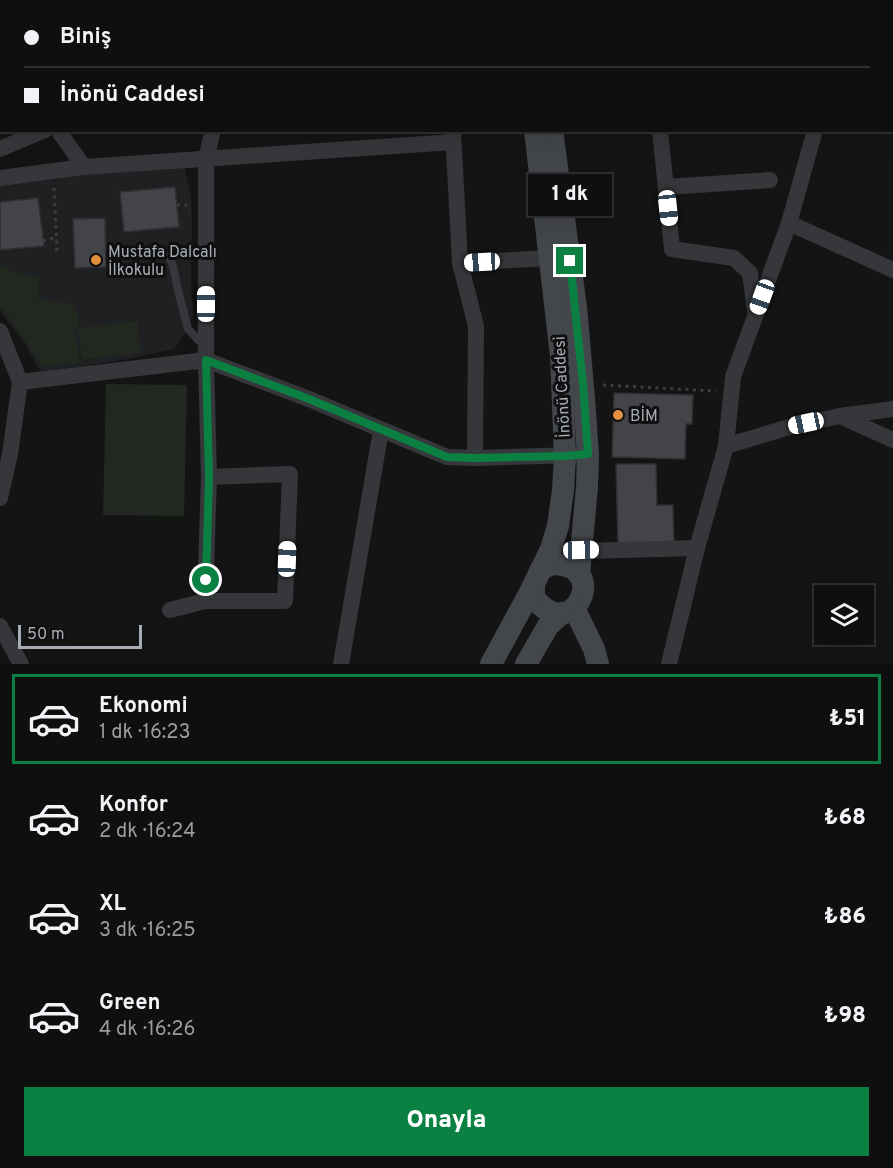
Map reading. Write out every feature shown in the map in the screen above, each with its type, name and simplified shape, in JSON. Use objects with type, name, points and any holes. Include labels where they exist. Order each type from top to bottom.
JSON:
[{"type":"main road","name":"İnönü Caddesi","points":[[491,664],[551,549],[558,526],[563,490],[565,456],[561,356],[535,132]]},
{"type":"main road","name":"İnönü Caddesi","points":[[552,132],[576,307],[588,454],[579,575]]},
{"type":"main road","points":[[526,664],[548,626],[568,611],[582,598],[584,591],[575,568],[556,564],[547,566],[537,578],[534,598],[552,612],[568,611]]},
{"type":"main road","points":[[568,611],[594,649],[597,662]]},
{"type":"street","points":[[0,149],[40,132]]},
{"type":"street","points":[[59,132],[84,167]]},
{"type":"street","points":[[205,601],[209,477],[206,354],[206,159],[213,132]]},
{"type":"street","points":[[660,132],[672,249],[734,258],[750,273],[756,316]]},
{"type":"street","points":[[669,664],[697,548],[726,447],[733,377],[789,223],[814,132]]},
{"type":"street","points":[[0,178],[84,167],[206,159],[453,136],[460,263],[476,326],[475,458]]},
{"type":"street","points":[[666,187],[770,180]]},
{"type":"street","points":[[789,223],[893,270]]},
{"type":"street","points":[[460,263],[550,258]]},
{"type":"street","points":[[0,331],[20,382],[10,454],[0,498]]},
{"type":"street","points":[[20,382],[206,354],[447,457],[588,454]]},
{"type":"street","points":[[726,447],[789,427],[840,416],[893,409]]},
{"type":"street","points":[[840,416],[893,440]]},
{"type":"street","points":[[341,664],[381,430]]},
{"type":"street","points":[[170,610],[205,601],[285,601],[290,474],[209,477]]},
{"type":"street","points":[[581,550],[697,548]]},
{"type":"street","points":[[0,626],[21,664]]},
{"type":"lane","points":[[126,249],[156,249],[170,259],[188,329],[206,354]]},
{"type":"path","points":[[52,171],[55,192],[56,254]]},
{"type":"path","points":[[177,205],[186,205],[190,212]]},
{"type":"path","points":[[43,242],[57,237]]},
{"type":"path","points":[[583,384],[732,392]]},
{"type":"shaded area","name":"Mustafa Dalcalı İlkokulu","points":[[184,165],[191,196],[192,224],[193,315],[188,329],[174,349],[118,361],[41,372],[25,344],[0,311],[0,185],[93,173]]},
{"type":"shaded area","points":[[0,265],[21,275],[39,276],[39,299],[75,305],[79,325],[74,329],[80,363],[43,366],[0,307]]},
{"type":"shaded area","points":[[137,321],[141,353],[82,359],[78,328]]},
{"type":"shaded area","points":[[106,384],[187,385],[184,516],[103,515]]},
{"type":"building","points":[[175,187],[179,227],[124,232],[120,192]]},
{"type":"building","points":[[38,198],[44,246],[0,250],[0,202]]},
{"type":"building","name":"Mustafa Dalcalı İlkokulu","points":[[105,218],[106,267],[75,268],[73,219]]},
{"type":"building","points":[[614,393],[693,395],[692,424],[686,424],[685,459],[612,457]]},
{"type":"building","points":[[616,464],[656,464],[657,505],[673,505],[674,543],[618,544]]},
{"type":"place","name":"Mustafa Dalcalı İlkokulu","points":[[96,260]]},
{"type":"place","name":"BİM","points":[[618,415]]},
{"type":"route","points":[[206,580],[209,477],[206,360],[309,399],[447,457],[588,454],[570,261]]}]
